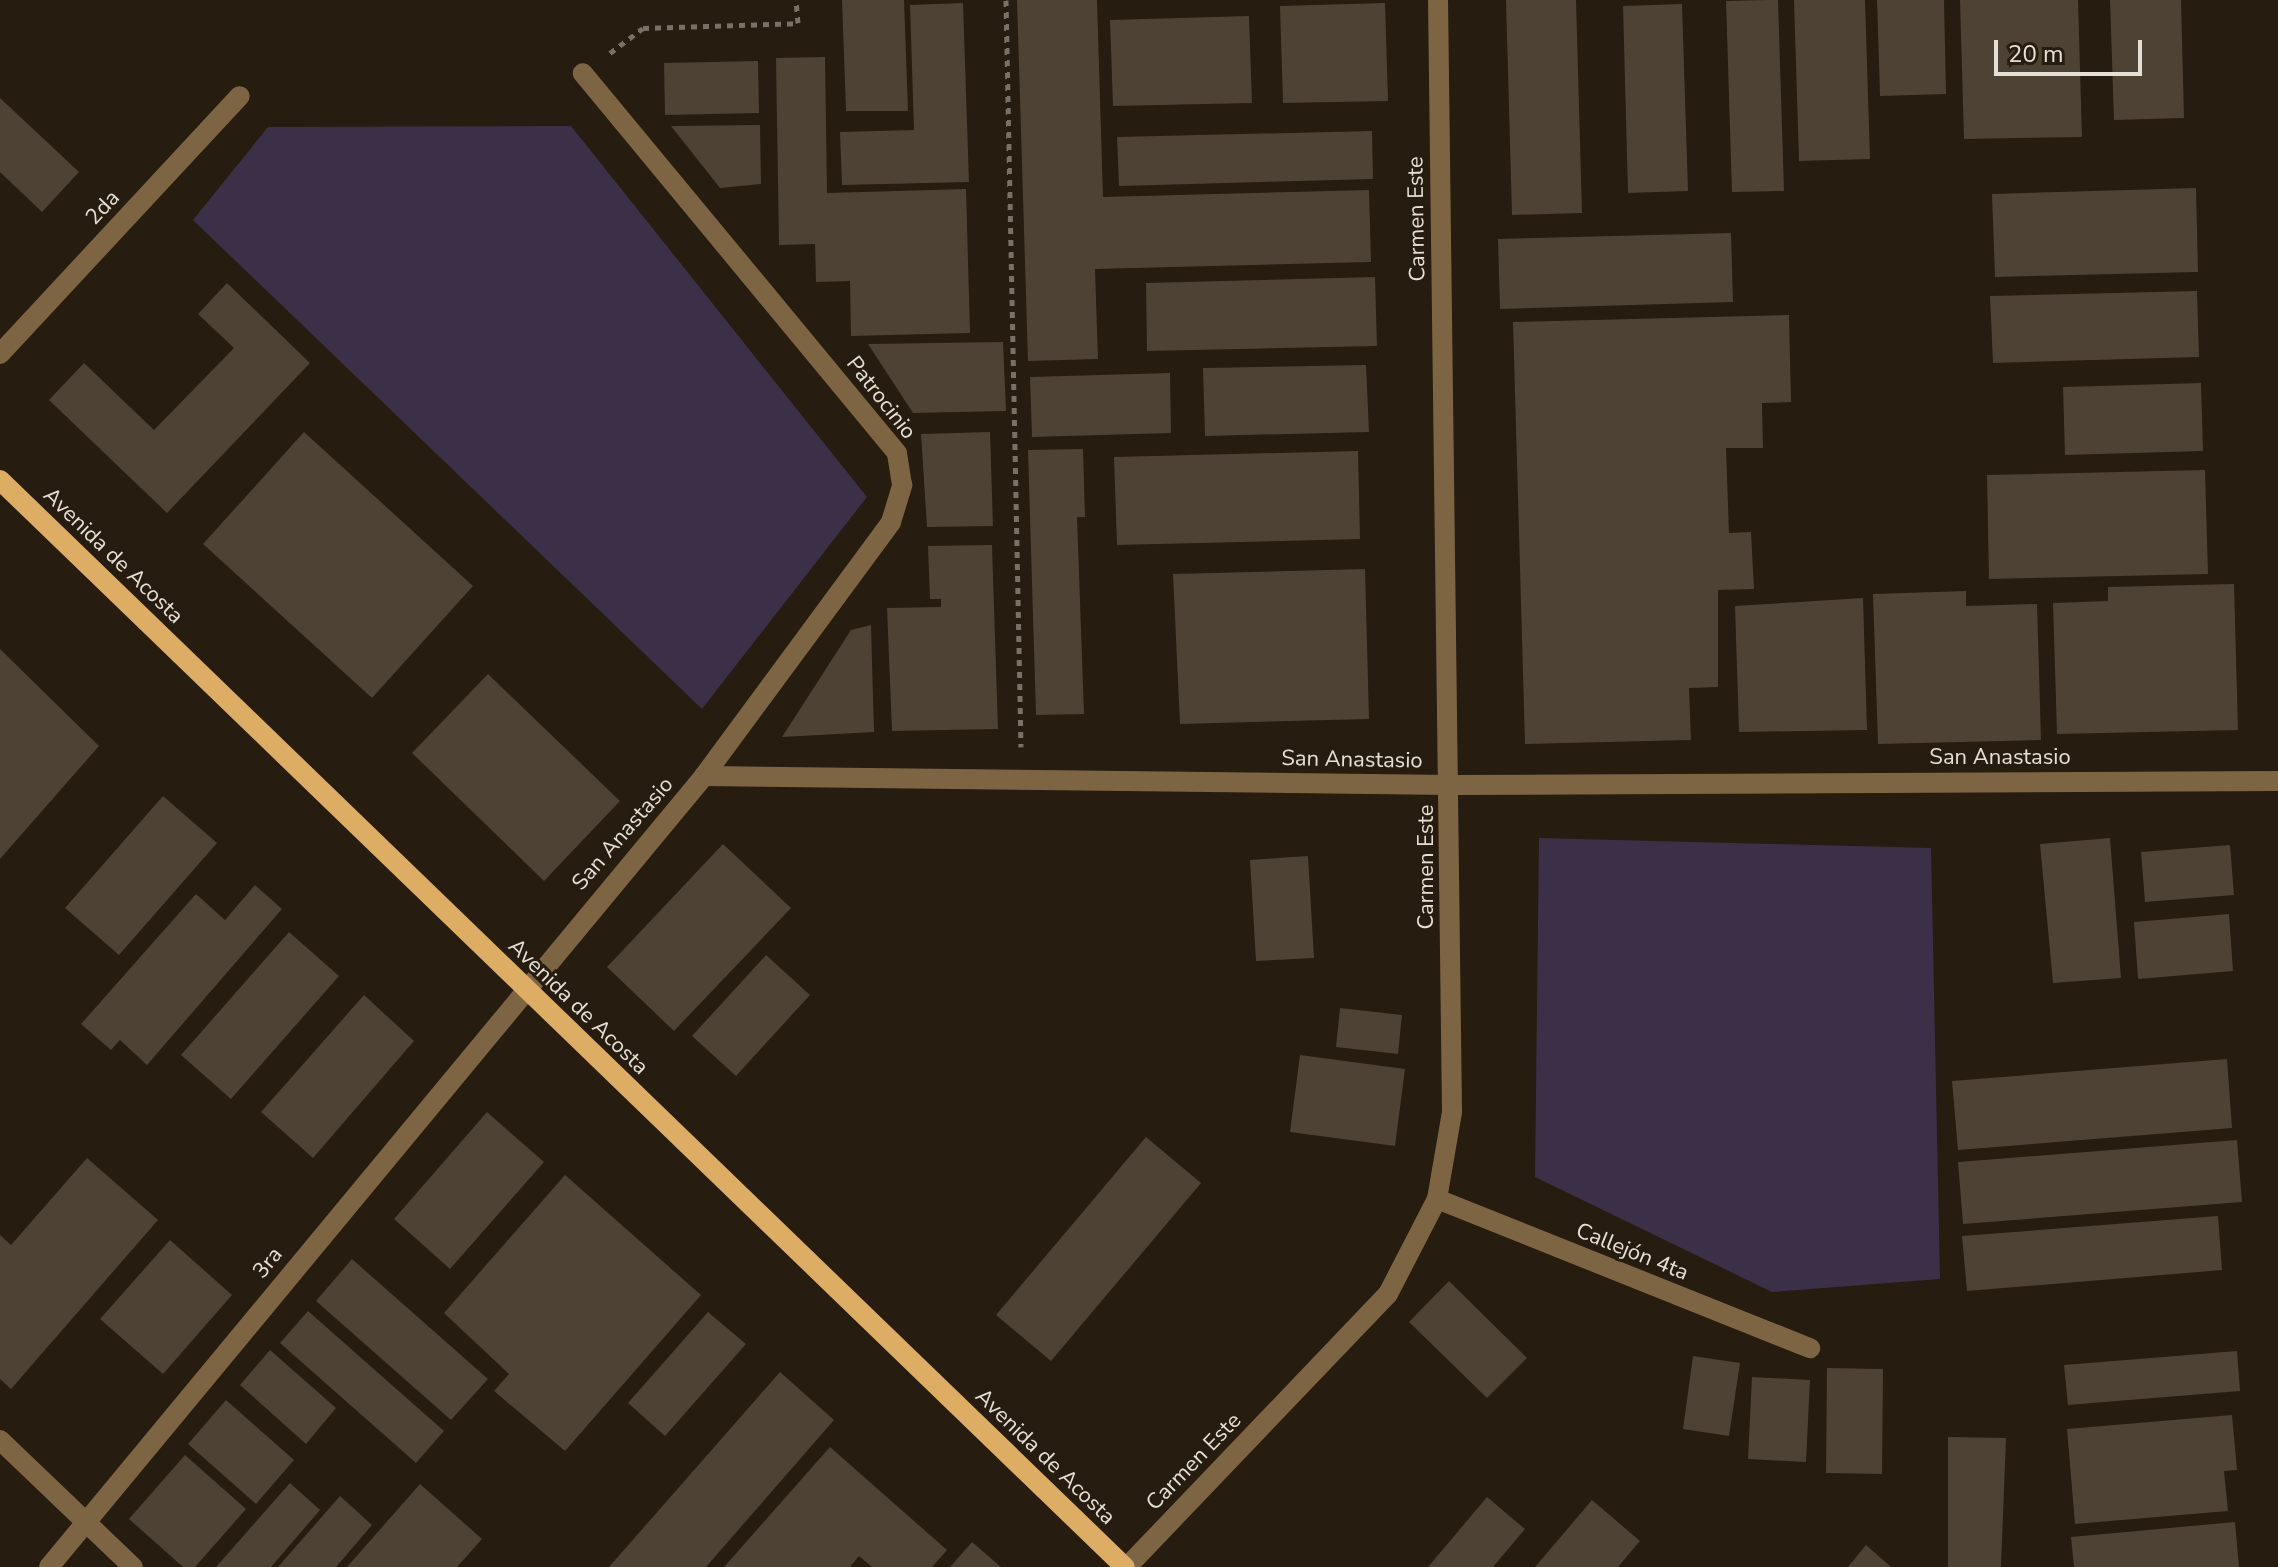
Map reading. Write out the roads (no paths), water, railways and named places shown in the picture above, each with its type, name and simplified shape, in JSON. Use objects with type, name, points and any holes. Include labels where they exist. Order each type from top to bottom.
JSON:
[{"type":"main road","name":"Avenida de Acosta","points":[[0,480],[1126,1567]]},
{"type":"street","name":"Carmen Este","points":[[1126,1567],[1388,1294],[1437,1199],[1452,1112],[1438,0]]},
{"type":"street","name":"Patrocinio","points":[[583,73],[897,453],[902,485],[891,522],[704,776]]},
{"type":"street","name":"2da","points":[[0,354],[240,96]]},
{"type":"street","name":"San Anastasio","points":[[523,988],[704,776],[1450,785],[2278,781]]},
{"type":"street","name":"3ra","points":[[49,1567],[523,988]]},
{"type":"street","name":"Callejón 4ta","points":[[1437,1199],[1810,1348]]},
{"type":"street","points":[[0,1440],[133,1567]]}]
